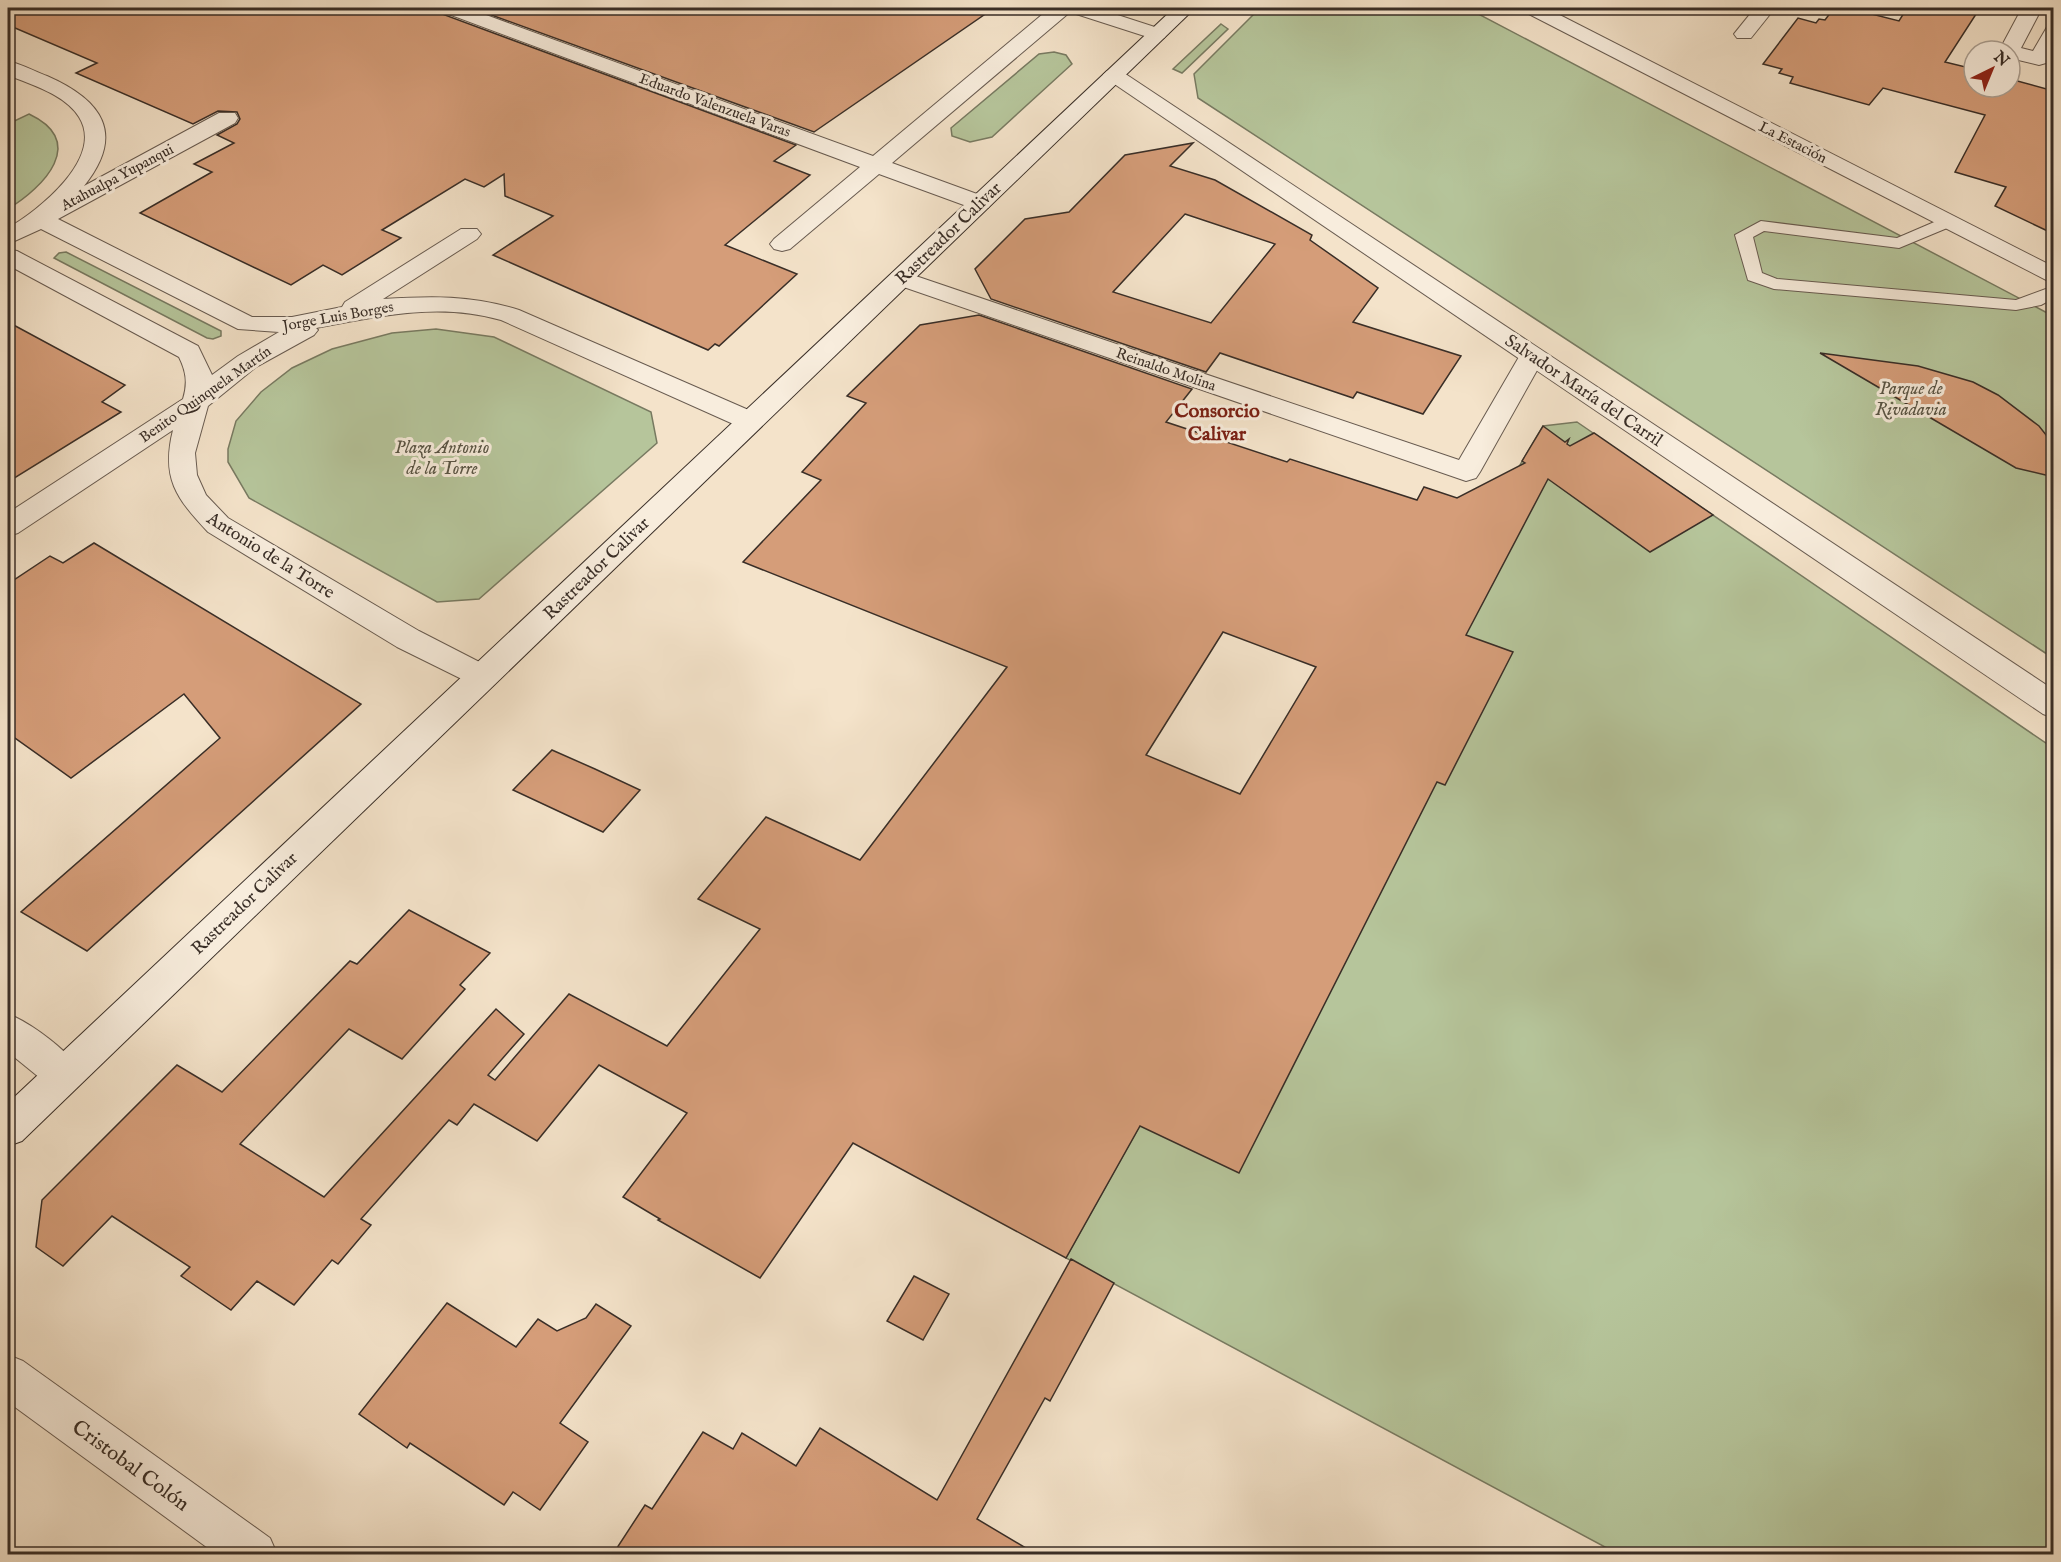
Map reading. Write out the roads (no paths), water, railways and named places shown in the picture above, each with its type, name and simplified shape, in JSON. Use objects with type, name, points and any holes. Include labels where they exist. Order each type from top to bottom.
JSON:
[{"type":"street","name":"Eduardo Valenzuela Varas","points":[[450,8],[980,203]]},
{"type":"street","points":[[782,244],[1062,8]]},
{"type":"street","points":[[1077,8],[1157,34]]},
{"type":"street","name":"Rastreador Calivar","points":[[8,1128],[1185,8]]},
{"type":"street","name":"La Estación","points":[[1532,8],[2054,277]]},
{"type":"street","points":[[1744,34],[1765,8]]},
{"type":"street","points":[[2015,39],[2032,8]]},
{"type":"street","points":[[2022,54],[2039,59],[2054,31]]},
{"type":"street","points":[[8,67],[73,99],[87,112],[94,132],[95,141],[88,166],[72,188],[40,219]]},
{"type":"street","name":"Salvador María del Carril","points":[[1114,75],[2054,706]]},
{"type":"street","name":"Atahualpa Yupanqui","points":[[8,237],[227,118]]},
{"type":"street","name":"Jorge Luis Borges","points":[[40,219],[247,324],[268,327],[292,325],[408,304],[444,303],[488,308],[521,320],[750,421]]},
{"type":"street","name":"Benito Quinquela Martín","points":[[8,526],[196,403],[214,386],[261,352],[310,327],[339,317],[469,234]]},
{"type":"street","name":"Antonio de la Torre","points":[[8,256],[189,351],[198,362],[200,389],[182,446],[181,467],[186,489],[198,509],[218,525],[408,639],[482,677]]},
{"type":"street","name":"Reinaldo Molina","points":[[900,278],[1466,472],[1532,356]]},
{"type":"street","points":[[8,1030],[64,1075]]},
{"type":"street","name":"Cristobal Colón","points":[[8,1376],[254,1554]]},
{"type":"lane","points":[[1946,222],[1899,243],[1761,226],[1744,235],[1754,276],[1774,284],[2016,305],[2035,301],[2054,291]]},
{"type":"district","name":"Consorcio Calivar","points":[[1217,422]]},
{"type":"park label","name":"Parque de Rivadavia","points":[[1911,398]]},
{"type":"park label","name":"Plaza Antonio de la Torre","points":[[442,457]]}]
